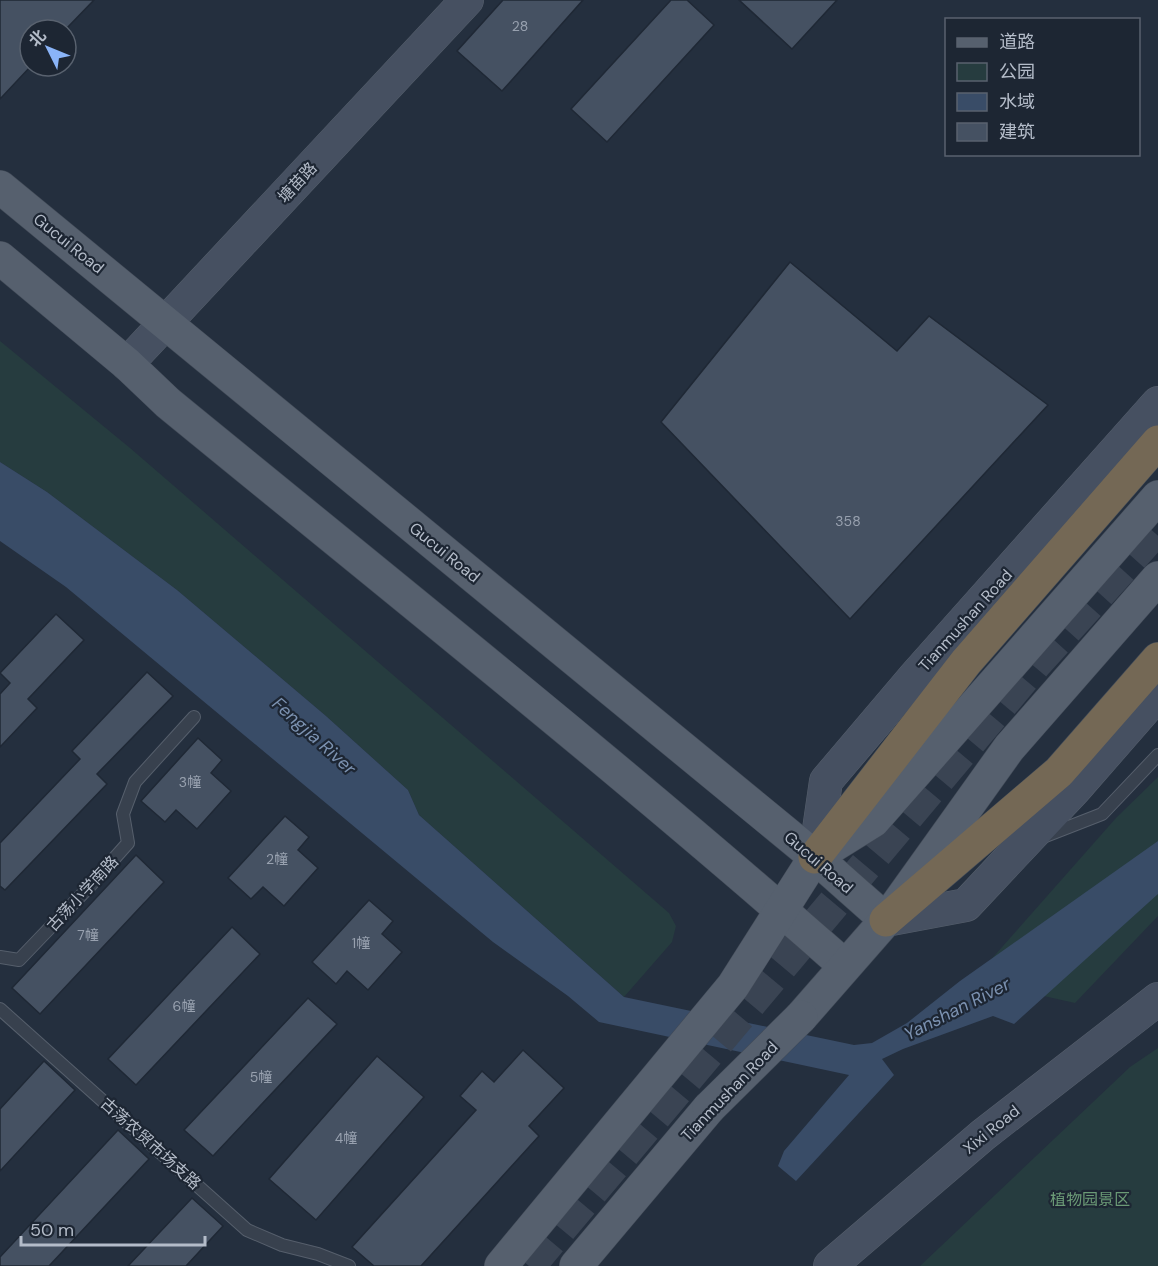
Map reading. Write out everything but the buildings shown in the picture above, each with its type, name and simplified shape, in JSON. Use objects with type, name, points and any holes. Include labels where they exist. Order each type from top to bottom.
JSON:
[{"type":"highway","points":[[814,857],[966,662],[1158,442]]},
{"type":"highway","points":[[886,920],[1059,772],[1158,659]]},
{"type":"main road","name":"塘苗路","points":[[127,364],[467,0]]},
{"type":"main road","name":"Gucui Road","points":[[0,187],[814,857],[886,920]]},
{"type":"main road","points":[[0,258],[127,364],[168,403],[565,728],[782,910],[845,966]]},
{"type":"main road","name":"Tianmushan Road","points":[[501,1266],[733,986],[814,857],[826,781],[916,675],[1158,404]]},
{"type":"main road","name":"Tianmushan Road","points":[[814,857],[873,820],[1158,497]]},
{"type":"main road","name":"Tianmushan Road","points":[[576,1266],[709,1108],[801,1017],[886,920],[1010,747],[1158,578]]},
{"type":"main road","points":[[886,920],[966,905],[1075,789],[1158,694]]},
{"type":"main road","name":"Xixi Road","points":[[830,1266],[984,1134],[1158,999]]},
{"type":"lane","name":"古荡小学南路","points":[[0,957],[19,960],[128,843],[123,814],[135,782],[194,717]]},
{"type":"lane","points":[[1019,846],[1102,814],[1158,755]]},
{"type":"lane","name":"古荡农贸市场支路","points":[[0,1009],[247,1230],[282,1245],[318,1254],[349,1266]]},
{"type":"green space","points":[[0,341],[130,448],[669,913],[676,926],[672,942],[624,997],[419,815],[408,790],[326,716],[177,590],[47,492],[0,462]]},
{"type":"green space","points":[[1158,777],[1158,916],[1075,1003],[973,980],[1116,818]]},
{"type":"green space","name":"植物园景区","points":[[1158,1048],[1158,1266],[920,1266],[1130,1067]]},
{"type":"water","points":[[0,462],[47,492],[177,590],[326,716],[408,790],[419,815],[624,997],[854,1045],[872,1043],[907,1023],[960,981],[1158,841],[1158,894],[1014,1024],[993,1016],[882,1059],[894,1075],[796,1181],[778,1166],[784,1151],[849,1075],[599,1022],[568,996],[493,942],[66,587],[0,541]]},
{"type":"tunnel","points":[[529,1266],[1036,663],[1158,528]]},
{"type":"water label","name":"Fengjia River","points":[[314,736]]},
{"type":"water label","name":"Yanshan River","points":[[957,1009]]}]
